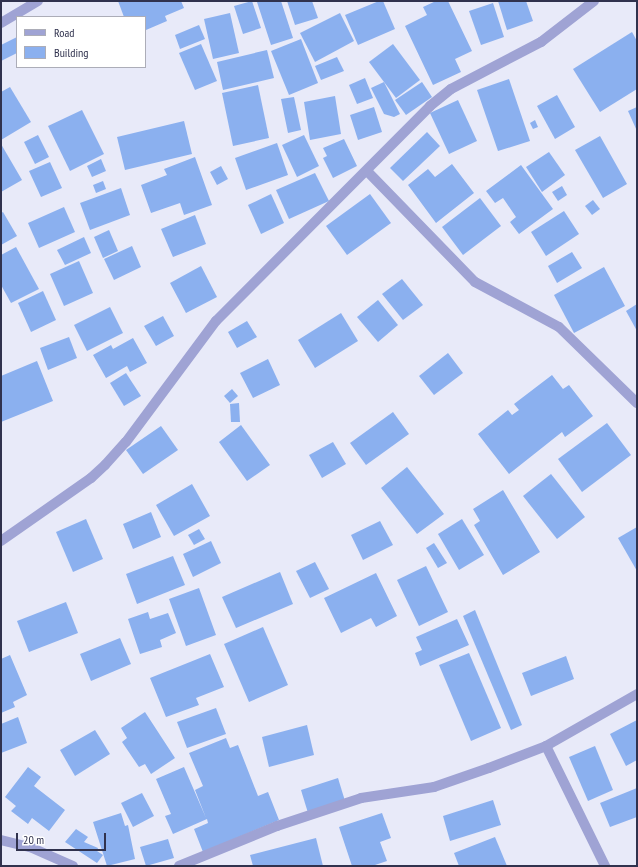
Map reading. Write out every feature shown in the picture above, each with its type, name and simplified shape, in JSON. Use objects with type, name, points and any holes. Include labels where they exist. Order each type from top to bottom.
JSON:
[{"type":"street","points":[[3,19],[38,1]]},
{"type":"street","points":[[1,541],[91,478],[105,465],[126,442],[216,321],[367,171],[430,106],[451,89],[541,42],[594,1]]},
{"type":"street","points":[[367,171],[475,282],[559,327],[637,403]]},
{"type":"street","points":[[179,866],[277,826],[361,798],[434,787],[546,746],[637,694]]},
{"type":"street","points":[[546,746],[605,866]]},
{"type":"street","points":[[1,840],[30,846],[73,866]]},
{"type":"building","points":[[118,1],[181,1],[184,8],[165,16],[167,21],[146,30],[146,16],[124,16]]},
{"type":"building","points":[[252,1],[261,28],[243,34],[234,6]]},
{"type":"building","points":[[281,1],[293,38],[271,45],[257,2]]},
{"type":"building","points":[[287,1],[312,1],[318,18],[295,25]]},
{"type":"building","points":[[379,1],[383,1],[395,29],[358,45],[345,15]]},
{"type":"building","points":[[436,1],[448,1],[472,51],[455,59],[461,72],[433,85],[405,26],[427,15],[423,7]]},
{"type":"building","points":[[498,1],[526,1],[533,21],[507,30]]},
{"type":"building","points":[[493,3],[504,37],[481,45],[469,11]]},
{"type":"building","points":[[230,13],[239,53],[213,59],[204,19]]},
{"type":"building","points":[[340,13],[354,41],[315,62],[300,33]]},
{"type":"building","points":[[199,25],[205,39],[180,49],[175,35]]},
{"type":"building","points":[[632,32],[637,41],[637,89],[600,112],[573,69]]},
{"type":"building","points":[[16,38],[16,54],[1,61],[1,45]]},
{"type":"building","points":[[301,39],[318,83],[289,95],[271,51]]},
{"type":"building","points":[[201,44],[217,81],[195,90],[179,53]]},
{"type":"building","points":[[393,44],[420,80],[396,98],[369,62]]},
{"type":"building","points":[[267,50],[274,78],[223,90],[217,62]]},
{"type":"building","points":[[337,57],[344,71],[321,80],[315,66]]},
{"type":"building","points":[[365,78],[373,98],[357,104],[349,85]]},
{"type":"building","points":[[509,79],[530,141],[498,151],[477,90]]},
{"type":"building","points":[[384,82],[400,114],[394,117],[384,114],[371,88]]},
{"type":"building","points":[[422,82],[432,97],[406,115],[395,100]]},
{"type":"building","points":[[258,85],[269,138],[233,146],[222,93]]},
{"type":"building","points":[[10,87],[31,122],[1,140],[1,92]]},
{"type":"building","points":[[557,95],[575,127],[555,139],[537,106]]},
{"type":"building","points":[[335,96],[341,134],[310,140],[304,102]]},
{"type":"building","points":[[294,97],[301,130],[288,133],[281,99]]},
{"type":"building","points":[[458,100],[477,141],[449,154],[430,113]]},
{"type":"building","points":[[374,107],[382,132],[358,140],[350,115]]},
{"type":"building","points":[[637,107],[637,131],[628,111]]},
{"type":"building","points":[[82,110],[104,154],[70,171],[48,126]]},
{"type":"building","points":[[535,120],[538,127],[533,129],[530,123]]},
{"type":"building","points":[[184,121],[192,154],[125,170],[117,137]]},
{"type":"building","points":[[427,132],[440,146],[403,181],[390,168]]},
{"type":"building","points":[[38,135],[49,157],[35,164],[24,142]]},
{"type":"building","points":[[304,135],[319,166],[297,177],[282,145]]},
{"type":"building","points":[[600,136],[627,184],[603,198],[575,150]]},
{"type":"building","points":[[344,139],[357,166],[333,178],[323,158],[327,156],[323,148]]},
{"type":"building","points":[[277,143],[288,175],[246,190],[235,158]]},
{"type":"building","points":[[1,144],[22,180],[1,192]]},
{"type":"building","points":[[549,152],[565,175],[542,192],[526,167]]},
{"type":"building","points":[[195,157],[212,205],[184,215],[180,203],[151,213],[141,185],[167,175],[164,169]]},
{"type":"building","points":[[101,159],[106,171],[92,177],[87,166]]},
{"type":"building","points":[[50,162],[62,188],[41,197],[29,171]]},
{"type":"building","points":[[452,164],[474,193],[436,223],[408,185],[428,169],[435,177]]},
{"type":"building","points":[[521,165],[553,209],[519,234],[510,222],[516,217],[503,198],[495,203],[486,191]]},
{"type":"building","points":[[221,166],[228,179],[217,185],[210,172]]},
{"type":"building","points":[[315,173],[329,201],[289,219],[276,190]]},
{"type":"building","points":[[103,181],[106,189],[96,193],[93,185]]},
{"type":"building","points":[[562,186],[567,195],[558,201],[552,192]]},
{"type":"building","points":[[121,188],[130,215],[90,230],[80,203]]},
{"type":"building","points":[[271,194],[284,223],[261,234],[248,205]]},
{"type":"building","points":[[370,194],[391,223],[347,255],[326,226]]},
{"type":"building","points":[[480,198],[501,226],[463,255],[442,227]]},
{"type":"building","points":[[593,200],[600,209],[592,215],[585,206]]},
{"type":"building","points":[[64,207],[75,232],[39,248],[28,223]]},
{"type":"building","points":[[564,211],[579,234],[546,256],[531,232]]},
{"type":"building","points":[[3,212],[17,236],[1,245],[1,213]]},
{"type":"building","points":[[195,215],[206,244],[173,257],[161,229]]},
{"type":"building","points":[[109,230],[118,251],[103,258],[94,237]]},
{"type":"building","points":[[84,237],[91,253],[65,265],[57,250]]},
{"type":"building","points":[[132,246],[141,267],[114,280],[104,259]]},
{"type":"building","points":[[16,247],[39,289],[11,303],[1,285],[1,255]]},
{"type":"building","points":[[572,252],[582,268],[557,283],[548,266]]},
{"type":"building","points":[[79,261],[93,293],[64,306],[50,274]]},
{"type":"building","points":[[201,266],[217,297],[186,313],[170,283]]},
{"type":"building","points":[[604,267],[625,306],[574,333],[554,295]]},
{"type":"building","points":[[402,279],[423,305],[403,320],[382,294]]},
{"type":"building","points":[[43,291],[56,320],[31,332],[18,303]]},
{"type":"building","points":[[378,300],[398,325],[378,342],[357,317]]},
{"type":"building","points":[[637,304],[637,331],[626,311]]},
{"type":"building","points":[[110,307],[123,333],[87,351],[74,325]]},
{"type":"building","points":[[341,313],[358,341],[315,368],[298,340]]},
{"type":"building","points":[[163,316],[174,336],[156,346],[144,326]]},
{"type":"building","points":[[247,321],[257,337],[237,348],[228,332]]},
{"type":"building","points":[[69,337],[77,358],[48,370],[40,348]]},
{"type":"building","points":[[133,338],[147,363],[130,372],[127,366],[106,378],[93,355],[111,345],[113,349]]},
{"type":"building","points":[[448,353],[463,373],[434,395],[419,376]]},
{"type":"building","points":[[268,359],[280,385],[253,398],[240,373]]},
{"type":"building","points":[[37,361],[53,401],[1,422],[1,376]]},
{"type":"building","points":[[126,373],[141,396],[124,406],[110,383]]},
{"type":"building","points":[[552,375],[563,389],[569,385],[593,416],[565,437],[562,432],[509,474],[478,434],[508,410],[512,415],[519,410],[514,404]]},
{"type":"building","points":[[232,389],[238,396],[230,403],[224,396]]},
{"type":"building","points":[[239,403],[240,422],[231,422],[230,404]]},
{"type":"building","points":[[393,412],[409,434],[366,465],[350,443]]},
{"type":"building","points":[[607,423],[631,455],[582,492],[558,459]]},
{"type":"building","points":[[241,425],[270,465],[247,481],[219,442]]},
{"type":"building","points":[[161,426],[178,450],[143,474],[126,450]]},
{"type":"building","points":[[333,442],[346,464],[322,478],[309,455]]},
{"type":"building","points":[[407,467],[444,514],[417,534],[381,488]]},
{"type":"building","points":[[551,474],[585,517],[557,539],[523,496]]},
{"type":"building","points":[[192,484],[210,516],[174,536],[156,505]]},
{"type":"building","points":[[503,490],[540,552],[503,575],[474,525],[480,521],[473,509]]},
{"type":"building","points":[[151,512],[161,537],[133,549],[123,524]]},
{"type":"building","points":[[86,519],[103,559],[73,572],[56,532]]},
{"type":"building","points":[[462,519],[484,555],[459,570],[438,534]]},
{"type":"building","points":[[380,521],[393,545],[363,560],[351,535]]},
{"type":"building","points":[[637,527],[637,571],[618,538]]},
{"type":"building","points":[[199,529],[205,539],[194,545],[188,535]]},
{"type":"building","points":[[211,541],[221,563],[193,577],[183,554]]},
{"type":"building","points":[[434,543],[447,563],[438,568],[426,548]]},
{"type":"building","points":[[173,556],[185,585],[137,604],[126,574]]},
{"type":"building","points":[[315,562],[329,589],[310,598],[296,571]]},
{"type":"building","points":[[426,566],[448,612],[419,626],[397,580]]},
{"type":"building","points":[[280,572],[293,604],[236,628],[222,597]]},
{"type":"building","points":[[376,573],[397,616],[376,627],[371,618],[341,633],[324,598]]},
{"type":"building","points":[[199,588],[216,635],[186,646],[169,599]]},
{"type":"building","points":[[66,602],[78,633],[29,652],[17,621]]},
{"type":"building","points":[[475,610],[522,725],[511,730],[463,616]]},
{"type":"building","points":[[148,612],[150,619],[168,613],[176,633],[160,640],[162,647],[140,654],[128,619]]},
{"type":"building","points":[[457,619],[469,645],[420,666],[415,653],[422,650],[416,637]]},
{"type":"building","points":[[263,627],[288,685],[249,702],[224,644]]},
{"type":"building","points":[[120,638],[131,664],[91,681],[80,654]]},
{"type":"building","points":[[469,653],[501,728],[471,741],[439,665]]},
{"type":"building","points":[[210,654],[224,687],[196,698],[199,705],[166,717],[150,678]]},
{"type":"building","points":[[10,655],[27,695],[13,702],[15,707],[1,713],[1,659]]},
{"type":"building","points":[[566,656],[574,679],[531,696],[522,673]]},
{"type":"building","points":[[216,708],[226,734],[187,748],[177,722]]},
{"type":"building","points":[[145,712],[175,758],[151,774],[145,764],[139,767],[122,742],[127,738],[121,728]]},
{"type":"building","points":[[18,717],[27,743],[1,753],[1,724]]},
{"type":"building","points":[[637,720],[637,760],[626,766],[610,734]]},
{"type":"building","points":[[307,725],[314,755],[269,767],[262,737]]},
{"type":"building","points":[[95,730],[110,754],[75,776],[60,750]]},
{"type":"building","points":[[226,738],[230,748],[238,745],[258,796],[268,792],[279,820],[203,852],[194,829],[208,823],[207,819],[173,834],[165,816],[171,814],[156,779],[184,767],[206,818],[195,790],[203,786],[189,753]]},
{"type":"building","points":[[595,746],[613,790],[588,801],[569,757]]},
{"type":"building","points":[[28,767],[41,777],[34,786],[65,810],[49,831],[32,818],[28,824],[11,811],[16,806],[5,797]]},
{"type":"building","points":[[338,778],[345,801],[308,813],[301,790]]},
{"type":"building","points":[[637,788],[637,817],[610,827],[600,803]]},
{"type":"building","points":[[142,793],[154,816],[133,827],[121,803]]},
{"type":"building","points":[[493,800],[501,825],[450,841],[443,816]]},
{"type":"building","points":[[121,813],[125,826],[128,825],[135,859],[107,866],[93,822]]},
{"type":"building","points":[[382,813],[391,838],[380,842],[387,861],[372,866],[352,866],[339,827]]},
{"type":"building","points":[[76,829],[88,837],[84,842],[98,848],[97,851],[103,855],[97,863],[65,842]]},
{"type":"building","points":[[495,837],[507,866],[459,866],[454,853]]},
{"type":"building","points":[[316,838],[323,866],[253,866],[250,855]]},
{"type":"building","points":[[168,839],[174,858],[146,866],[140,847]]}]
